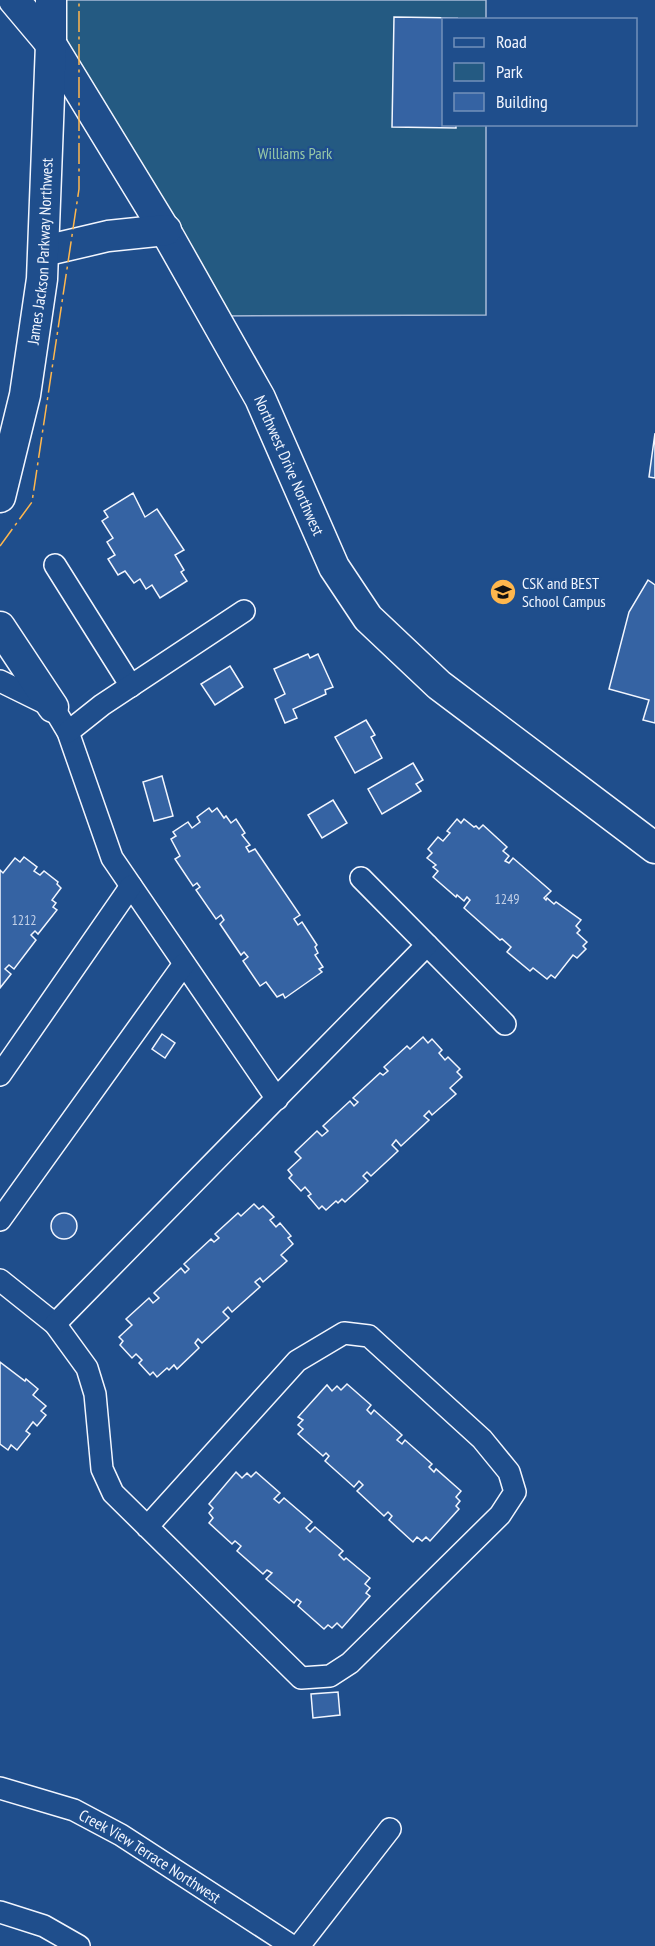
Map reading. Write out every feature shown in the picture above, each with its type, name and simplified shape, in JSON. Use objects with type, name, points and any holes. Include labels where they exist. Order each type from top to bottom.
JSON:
[{"type":"street","name":"Northwest Drive Northwest","points":[[14,0],[51,44],[165,230],[260,398],[334,567],[368,618],[439,685],[655,848]]},
{"type":"street","name":"James Jackson Parkway Northwest","points":[[0,497],[25,395],[42,279],[51,0]]},
{"type":"street","points":[[44,251],[108,236],[165,230]]},
{"type":"street","points":[[55,565],[131,686]]},
{"type":"street","points":[[61,720],[102,705],[244,611]]},
{"type":"street","points":[[0,627],[61,720],[112,858],[277,1099]]},
{"type":"street","points":[[0,681],[61,720]]},
{"type":"street","points":[[362,878],[505,1024]]},
{"type":"street","points":[[0,1075],[131,886]]},
{"type":"street","points":[[55,1324],[427,945]]},
{"type":"street","points":[[0,1220],[184,964]]},
{"type":"street","points":[[0,1280],[55,1324],[87,1368],[95,1394],[102,1468],[113,1493],[147,1527],[301,1678],[330,1676],[350,1663],[500,1515],[515,1492],[509,1472],[482,1439],[369,1336],[344,1333],[297,1361],[147,1527]]},
{"type":"street","name":"Creek View Terrace Northwest","points":[[0,1788],[74,1810],[121,1835],[292,1946]]},
{"type":"street","points":[[299,1946],[390,1829]]},
{"type":"street","points":[[0,1912],[44,1926],[79,1946]]},
{"type":"green space","name":"Williams Park","points":[[54,0],[486,0],[486,18],[442,18],[442,126],[486,126],[486,315],[218,316],[55,47]]},
{"type":"building","points":[[394,17],[458,18],[442,18],[442,126],[456,126],[456,128],[392,127]]},
{"type":"building","points":[[655,433],[655,478],[649,477]]},
{"type":"building","points":[[133,493],[145,517],[157,509],[184,550],[175,555],[184,570],[181,572],[187,581],[160,598],[152,585],[146,589],[140,579],[134,583],[125,571],[118,575],[108,559],[115,555],[107,542],[113,538],[102,521],[108,517],[104,511]]},
{"type":"building","points":[[648,580],[655,585],[655,723],[643,720],[649,700],[609,689],[629,612]]},
{"type":"building","points":[[308,654],[310,658],[318,654],[333,687],[325,690],[326,694],[293,709],[297,718],[285,723],[275,699],[285,694],[274,669]]},
{"type":"building","points":[[230,666],[243,687],[215,705],[201,684]]},
{"type":"building","points":[[366,720],[375,735],[371,737],[382,758],[355,773],[335,737]]},
{"type":"building","points":[[413,763],[423,780],[416,784],[421,791],[382,814],[368,789]]},
{"type":"building","points":[[162,776],[173,816],[154,821],[143,782]]},
{"type":"building","points":[[333,800],[347,823],[322,838],[308,815]]},
{"type":"building","points":[[209,808],[212,812],[217,808],[231,823],[236,819],[245,833],[242,835],[250,845],[246,847],[249,852],[255,849],[300,915],[294,919],[298,925],[302,922],[317,945],[315,947],[318,953],[315,955],[323,967],[319,969],[322,972],[285,998],[283,994],[277,997],[266,982],[260,986],[243,961],[248,957],[244,952],[241,955],[220,924],[224,920],[221,915],[216,919],[196,890],[200,887],[197,883],[193,886],[175,859],[180,856],[171,839],[176,836],[173,832],[188,822],[192,828],[200,822],[197,817]]},
{"type":"building","points":[[457,819],[461,823],[464,819],[479,829],[483,825],[507,847],[503,851],[509,856],[505,861],[509,863],[513,858],[551,891],[544,898],[546,900],[547,898],[554,904],[556,902],[581,920],[576,926],[580,930],[577,933],[587,942],[583,946],[586,949],[577,958],[573,955],[555,978],[551,975],[547,979],[533,968],[530,971],[507,952],[511,947],[464,908],[470,900],[467,897],[464,901],[457,895],[456,897],[433,877],[438,871],[433,867],[436,865],[427,858],[432,853],[428,849],[438,837],[443,841],[450,833],[447,831]]},
{"type":"building","points":[[24,857],[37,867],[34,871],[40,875],[44,871],[58,882],[61,888],[52,900],[56,903],[53,907],[57,910],[38,934],[35,931],[31,935],[36,940],[14,969],[9,965],[5,969],[11,974],[0,988],[0,870],[3,873],[15,858],[20,862]]},
{"type":"building","points":[[162,1034],[175,1043],[165,1058],[152,1049]]},
{"type":"building","points":[[423,1037],[428,1043],[432,1039],[442,1050],[439,1053],[445,1060],[448,1057],[460,1069],[457,1072],[462,1077],[450,1088],[456,1094],[432,1115],[429,1111],[424,1116],[429,1120],[401,1146],[396,1140],[392,1145],[398,1151],[371,1176],[367,1172],[363,1176],[368,1181],[345,1202],[342,1199],[326,1210],[322,1206],[319,1209],[308,1196],[311,1194],[305,1187],[301,1191],[289,1178],[292,1175],[288,1170],[301,1158],[295,1152],[317,1131],[322,1136],[328,1131],[323,1126],[350,1101],[354,1106],[358,1102],[353,1098],[380,1073],[383,1075],[388,1071],[384,1067],[407,1046],[410,1049]]},
{"type":"building","points":[[254,1204],[259,1209],[263,1206],[274,1217],[270,1220],[276,1227],[280,1223],[291,1236],[288,1238],[293,1244],[281,1255],[287,1261],[263,1282],[260,1278],[255,1282],[260,1287],[232,1312],[228,1307],[223,1312],[229,1318],[202,1343],[198,1339],[195,1343],[199,1348],[177,1369],[174,1365],[157,1377],[153,1372],[150,1375],[139,1363],[142,1360],[136,1354],[132,1358],[120,1345],[123,1341],[119,1337],[132,1325],[126,1319],[149,1298],[153,1303],[159,1298],[154,1293],[181,1268],[185,1273],[189,1269],[184,1264],[211,1239],[214,1242],[219,1238],[215,1234],[238,1213],[241,1216]]},
{"type":"building","points":[[64,1213],[73,1217],[77,1226],[73,1235],[64,1239],[55,1235],[51,1226],[55,1217]]},
{"type":"building","points":[[0,1362],[38,1389],[33,1395],[46,1406],[41,1411],[46,1415],[37,1426],[33,1422],[26,1431],[30,1434],[17,1450],[11,1445],[8,1450],[0,1444]]},
{"type":"building","points":[[347,1384],[371,1405],[367,1410],[371,1414],[374,1410],[402,1435],[397,1440],[402,1444],[405,1440],[432,1464],[429,1467],[434,1472],[436,1469],[461,1491],[456,1497],[460,1501],[456,1506],[459,1509],[430,1541],[426,1537],[422,1541],[417,1537],[413,1542],[389,1520],[392,1516],[388,1512],[384,1516],[357,1491],[363,1485],[359,1481],[354,1487],[325,1461],[329,1456],[326,1453],[323,1456],[298,1434],[303,1429],[298,1425],[303,1420],[298,1417],[327,1385],[332,1391],[337,1386],[341,1390]]},
{"type":"building","points":[[236,1472],[242,1478],[247,1473],[251,1477],[256,1472],[280,1493],[274,1499],[279,1503],[284,1498],[312,1522],[306,1528],[310,1532],[315,1527],[343,1551],[339,1555],[344,1560],[346,1558],[370,1578],[365,1584],[370,1588],[366,1593],[370,1596],[342,1628],[337,1623],[332,1628],[328,1625],[324,1629],[298,1606],[301,1602],[297,1599],[294,1603],[266,1579],[272,1573],[267,1570],[263,1574],[237,1551],[241,1546],[235,1541],[232,1544],[209,1523],[213,1518],[209,1513],[213,1508],[209,1504]]},
{"type":"building","points":[[338,1692],[340,1715],[313,1718],[311,1694]]},
{"type":"power","points":[[0,546],[32,502],[79,189],[79,0]]},
{"type":"place","name":"CSK and BEST School Campus","points":[[503,592]]}]
